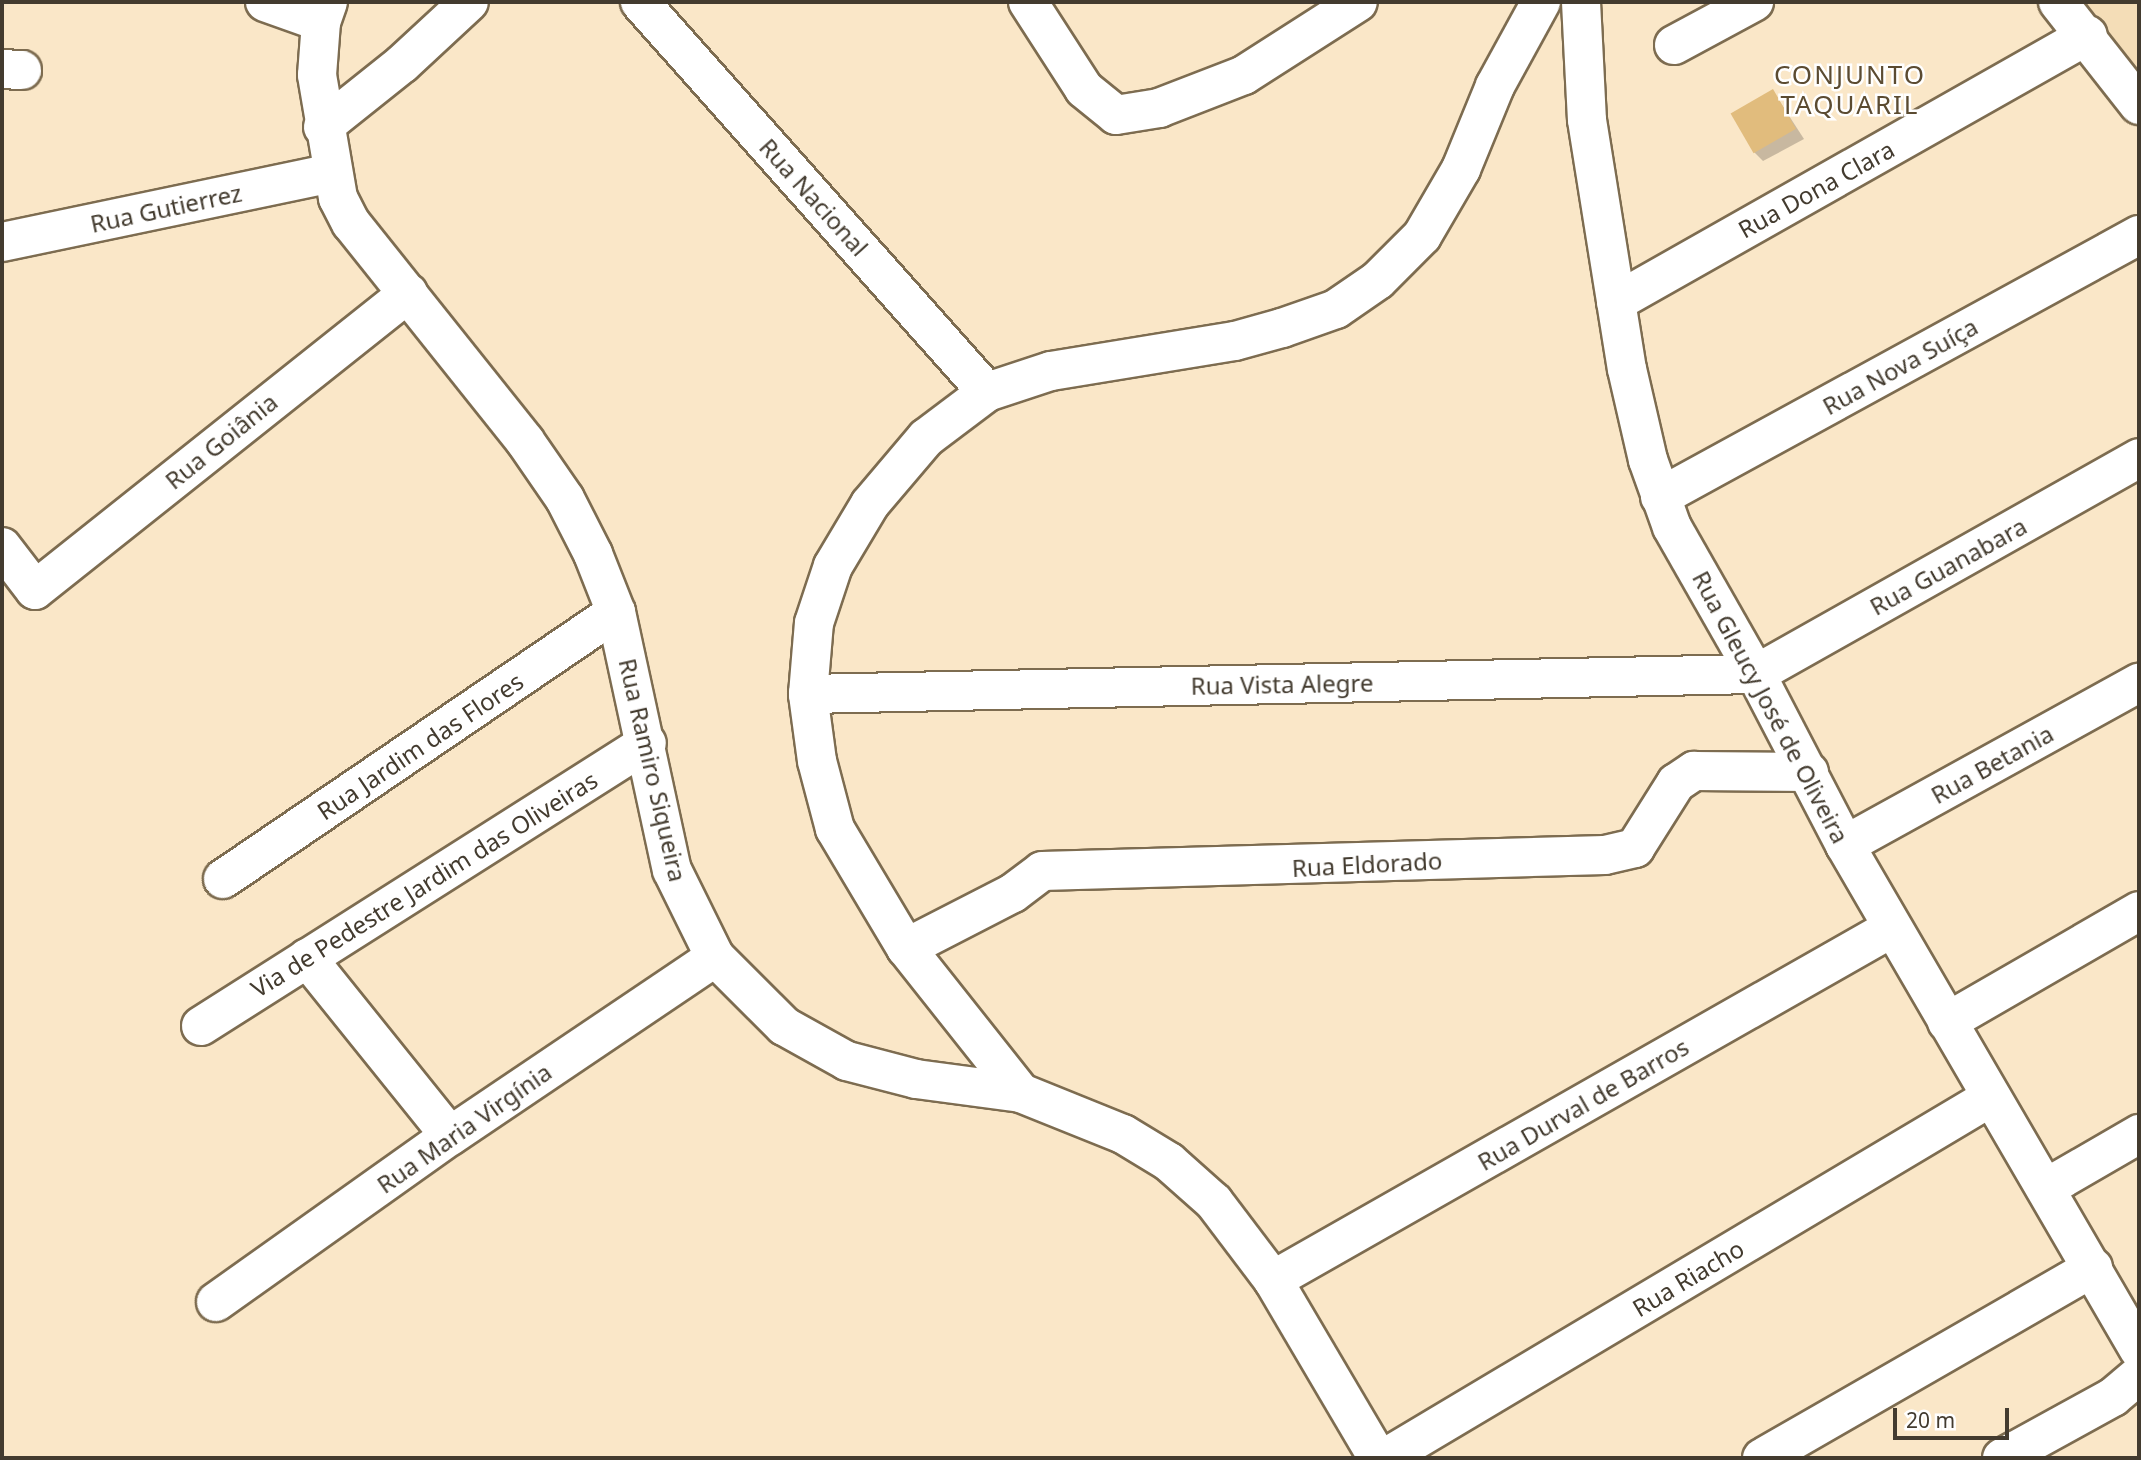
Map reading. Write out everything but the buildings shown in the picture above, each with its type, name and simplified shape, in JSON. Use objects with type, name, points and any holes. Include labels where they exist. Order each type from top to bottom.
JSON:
[{"type":"street","points":[[265,2],[324,12]]},
{"type":"street","points":[[323,127],[402,64],[469,2]]},
{"type":"street","name":"Rua Nacional","points":[[640,2],[987,392]]},
{"type":"street","points":[[1028,2],[1084,89],[1116,114],[1159,108],[1244,75],[1358,2]]},
{"type":"street","points":[[1021,1093],[906,948],[835,829],[817,761],[808,694],[814,623],[833,566],[870,504],[926,438],[987,392],[1051,371],[1235,341],[1282,328],[1336,309],[1378,280],[1422,236],[1461,169],[1495,86],[1541,2]]},
{"type":"street","name":"Rua Gleucy José de Oliveira","points":[[1581,2],[1587,120],[1629,380],[1660,497],[1672,527],[1756,674],[1845,845],[1892,928],[2139,1350]]},
{"type":"street","points":[[1674,45],[1754,2]]},
{"type":"street","points":[[2058,2],[2088,35],[2139,105]]},
{"type":"street","name":"Rua Ramiro Siqueira","points":[[324,12],[317,75],[323,127],[331,173],[351,223],[408,293],[565,499],[616,612],[647,743],[672,870],[715,957],[784,1026],[847,1061],[916,1079],[1021,1093],[1123,1134],[1169,1162],[1214,1202],[1273,1280],[1378,1458]]},
{"type":"street","name":"Rua Dona Clara","points":[[1616,302],[2088,35]]},
{"type":"street","name":"Rua Gutierrez","points":[[2,242],[331,173]]},
{"type":"street","name":"Rua Nova Suíça","points":[[1660,497],[2139,235]]},
{"type":"street","name":"Rua Goiânia","points":[[2,547],[35,590],[408,293]]},
{"type":"street","name":"Rua Guanabara","points":[[1756,674],[2139,458]]},
{"type":"street","name":"Rua Jardim das Flores","points":[[223,879],[616,612]]},
{"type":"street","name":"Rua Vista Alegre","points":[[808,694],[1756,674]]},
{"type":"street","name":"Rua Betania","points":[[1845,845],[2139,683]]},
{"type":"street","name":"Via de Pedestre Jardim das Oliveiras","points":[[201,1026],[647,743]]},
{"type":"street","name":"Rua Eldorado","points":[[906,948],[1013,893],[1042,871],[1294,867],[1605,855],[1635,848],[1676,783],[1694,771],[1809,772]]},
{"type":"street","points":[[1947,1022],[2139,911]]},
{"type":"street","name":"Rua Durval de Barros","points":[[1273,1280],[1892,928]]},
{"type":"street","name":"Rua Maria Virgínia","points":[[216,1302],[450,1136],[715,957]]},
{"type":"street","points":[[307,958],[450,1136]]},
{"type":"street","name":"Rua Riacho","points":[[1385,1458],[1991,1097]]},
{"type":"street","points":[[2046,1188],[2139,1134]]},
{"type":"street","points":[[1762,1458],[2093,1268]]},
{"type":"street","points":[[2002,1458],[2113,1397],[2139,1375]]},
{"type":"shaded area","points":[[2070,2],[2139,2],[2139,87]]},
{"type":"district","name":"CONJUNTO TAQUARIL","points":[[1850,90]]}]
